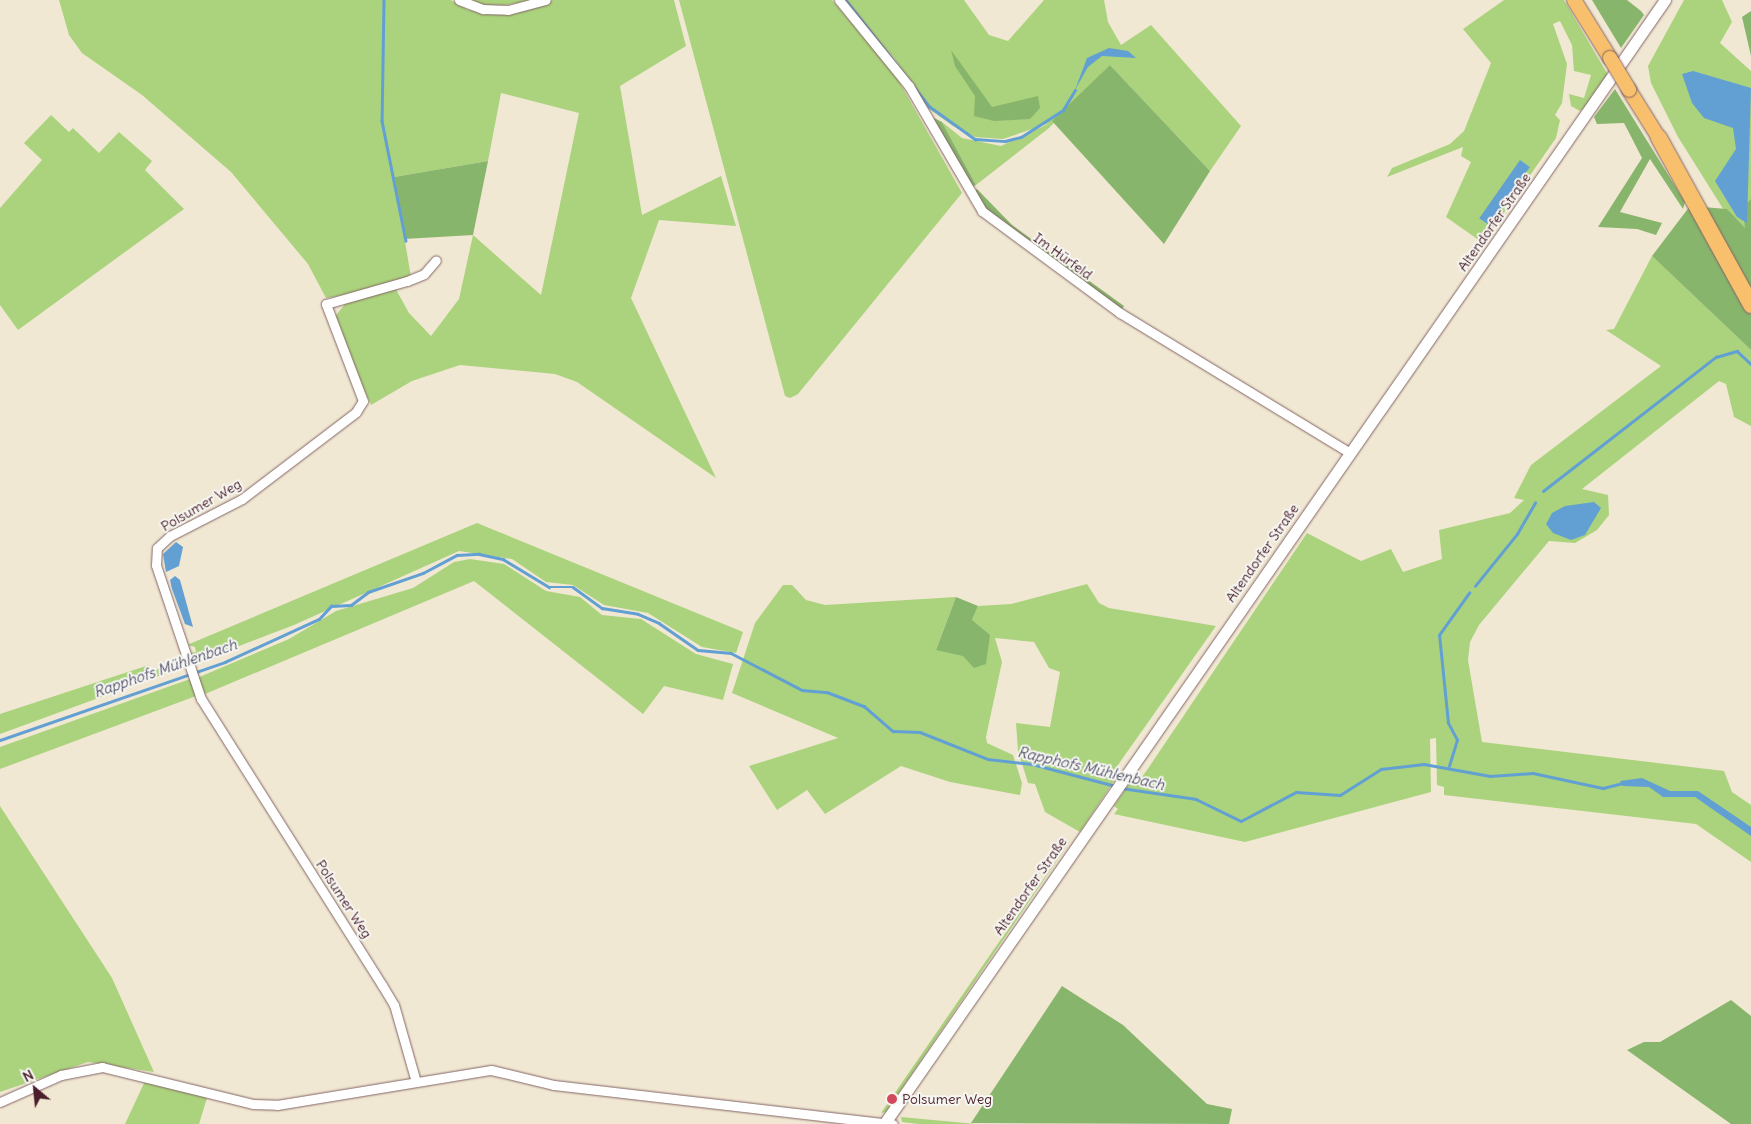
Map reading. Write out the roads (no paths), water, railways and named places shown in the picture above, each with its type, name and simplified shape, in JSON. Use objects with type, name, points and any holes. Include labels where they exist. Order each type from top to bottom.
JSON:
[{"type":"highway","points":[[1659,138],[1751,279]]},
{"type":"highway","points":[[1659,138],[1751,305]]},
{"type":"main road","points":[[1574,0],[1659,138]]},
{"type":"street","points":[[459,0],[483,10],[508,10],[546,0]]},
{"type":"street","name":"Im Hürfeld","points":[[839,0],[909,86],[982,211],[1120,313],[1350,453]]},
{"type":"street","name":"Altendorfer Straße","points":[[887,1124],[1108,800],[1665,0]]},
{"type":"street","name":"Polsumer Weg","points":[[416,1082],[394,1005],[197,688],[156,565],[157,548],[242,499],[356,412],[363,401],[362,391],[326,304],[407,281],[424,274],[436,260]]},
{"type":"street","points":[[0,1102],[61,1075],[102,1066],[253,1104],[303,1103],[491,1070],[554,1085],[887,1124]]},
{"type":"water","points":[[1109,48],[1128,51],[1136,58],[1102,56],[1088,67],[1075,90],[1087,58]]},
{"type":"water","points":[[1693,71],[1751,88],[1747,223],[1737,217],[1715,181],[1736,149],[1733,128],[1704,118],[1692,103],[1682,74]]},
{"type":"water","points":[[1520,160],[1530,167],[1489,225],[1479,218]]},
{"type":"water","points":[[1594,502],[1601,508],[1585,535],[1571,540],[1553,533],[1546,524],[1552,513],[1565,506]]},
{"type":"water","points":[[176,542],[183,547],[179,566],[166,572],[163,554]]},
{"type":"water","points":[[175,576],[180,580],[193,627],[185,624],[172,589],[170,580]]},
{"type":"water","points":[[1642,778],[1670,791],[1698,791],[1751,827],[1751,836],[1695,797],[1663,797],[1649,787],[1623,786],[1620,781]]},
{"type":"waterway","points":[[384,0],[382,121],[406,241]]},
{"type":"waterway","points":[[846,0],[929,106],[975,139],[1005,141],[1021,137],[1063,110],[1075,90]]},
{"type":"waterway","points":[[1543,491],[1716,357],[1737,351],[1751,364]]},
{"type":"waterway","points":[[1475,586],[1517,534],[1535,503]]},
{"type":"waterway","name":"Rapphofs Mühlenbach","points":[[0,740],[225,662],[319,619],[331,606],[351,605],[368,592],[423,573],[457,555],[479,554],[503,559],[549,587],[573,587],[602,608],[638,614],[659,623],[698,650],[731,653],[802,690],[827,692],[864,706],[893,731],[920,732],[988,759],[1032,764],[1116,786]]},
{"type":"waterway","points":[[1449,766],[1457,740],[1448,723],[1439,635],[1469,593]]},
{"type":"waterway","name":"Rapphofs Mühlenbach","points":[[1121,788],[1196,799],[1241,821],[1296,792],[1340,795],[1381,769],[1424,764],[1490,776],[1533,773],[1603,788],[1623,783]]},
{"type":"place","name":"Polsumer Weg","points":[[892,1099]]}]
